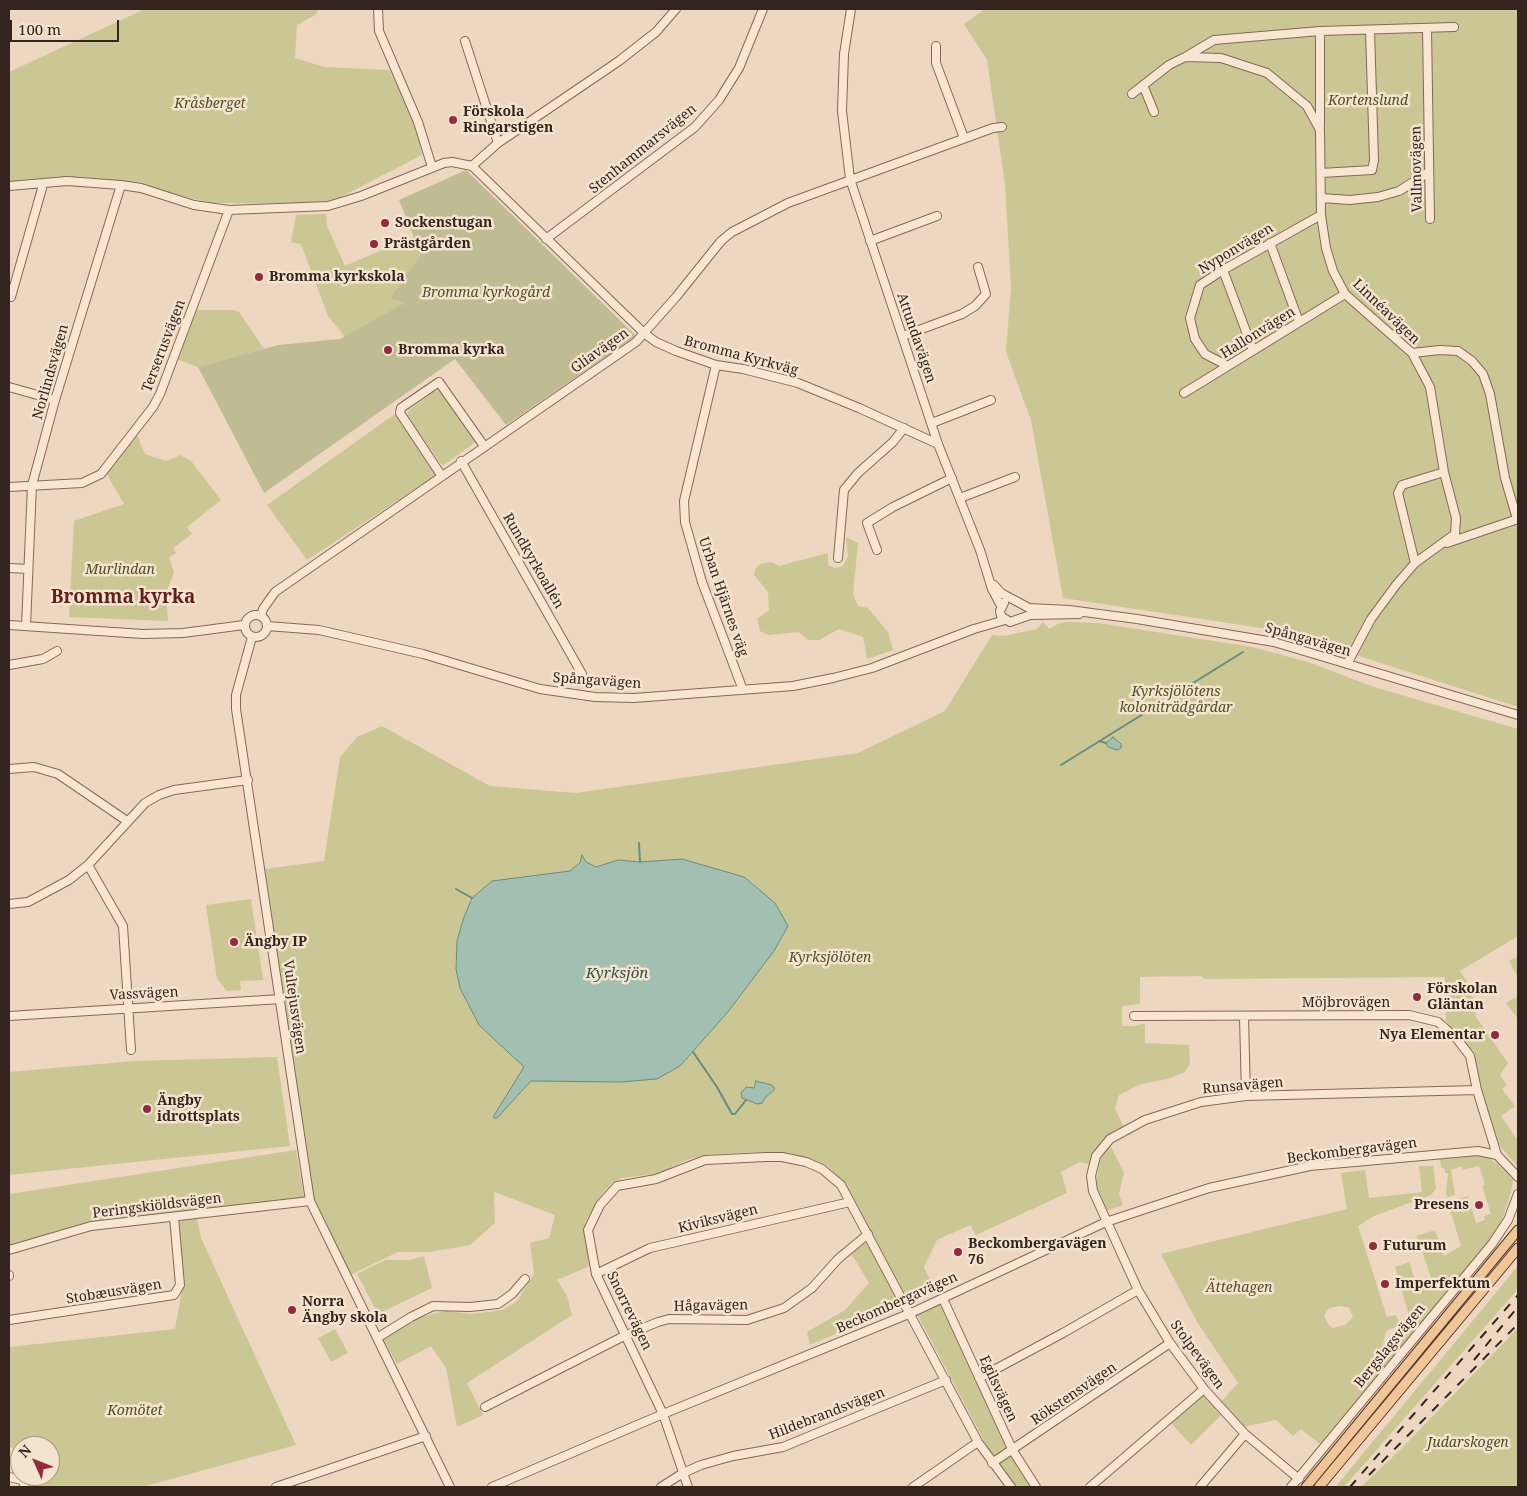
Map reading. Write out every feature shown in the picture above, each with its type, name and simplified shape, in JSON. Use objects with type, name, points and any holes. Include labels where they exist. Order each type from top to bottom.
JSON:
[{"type":"main road","name":"Bergslagsvägen","points":[[1306,1487],[1518,1230]]},
{"type":"main road","points":[[1318,1487],[1518,1248]]},
{"type":"street","points":[[378,9],[378,31],[418,122],[432,167]]},
{"type":"street","points":[[9,186],[43,185],[67,181],[121,185],[141,188],[194,205],[230,210],[328,206],[361,196],[432,167],[452,162],[472,166],[498,143],[619,61],[656,32],[674,9]]},
{"type":"street","name":"Stenhammarsvägen","points":[[546,240],[695,127],[719,100],[739,68],[763,9]]},
{"type":"street","name":"Attundavägen","points":[[851,9],[844,54],[842,111],[850,179],[938,444]]},
{"type":"street","points":[[1132,94],[1169,65],[1214,40],[1320,31],[1454,27]]},
{"type":"street","name":"Vallmovägen","points":[[1427,28],[1430,219]]},
{"type":"street","points":[[1321,173],[1372,170],[1374,160],[1370,30]]},
{"type":"street","points":[[1320,31],[1320,130]]},
{"type":"street","points":[[464,41],[498,143]]},
{"type":"street","points":[[936,46],[936,63],[964,138]]},
{"type":"street","name":"Linnéavägen","points":[[1185,57],[1221,58],[1267,73],[1308,106],[1320,130],[1320,216],[1326,248],[1333,271],[1345,294],[1412,353],[1430,387],[1444,472],[1456,518],[1455,534],[1415,563],[1371,619],[1347,664]]},
{"type":"street","points":[[1143,85],[1154,112]]},
{"type":"street","name":"Gliavägen","points":[[261,616],[275,592],[644,334],[721,241],[732,232],[788,203],[964,138],[1002,127]]},
{"type":"street","name":"Bromma Kyrkväg","points":[[472,166],[644,334],[676,351],[716,365],[742,368],[798,383],[938,444]]},
{"type":"street","points":[[1321,198],[1350,200],[1378,198],[1399,191],[1429,172]]},
{"type":"street","points":[[11,297],[43,185]]},
{"type":"street","name":"Norlindsvägen","points":[[26,626],[32,485],[55,400],[121,185]]},
{"type":"street","name":"Terserusvägen","points":[[9,487],[82,482],[101,474],[153,407],[160,394],[230,210]]},
{"type":"street","points":[[870,241],[937,216]]},
{"type":"street","name":"Nyponvägen","points":[[1228,366],[1205,354],[1195,339],[1190,318],[1200,285],[1222,270],[1320,216]]},
{"type":"street","points":[[1270,243],[1299,322]]},
{"type":"street","points":[[903,336],[962,314],[975,306],[986,294],[978,267]]},
{"type":"street","points":[[1222,270],[1253,350]]},
{"type":"street","name":"Hallonvägen","points":[[1184,393],[1345,294]]},
{"type":"street","points":[[1412,353],[1440,350],[1458,351],[1472,361],[1483,374],[1490,394],[1505,478],[1517,519],[1443,544]]},
{"type":"street","name":"Urban Hjärnes väg","points":[[716,365],[684,501],[685,522],[702,582],[743,690]]},
{"type":"street","points":[[441,475],[400,413],[401,408],[438,382],[484,446]]},
{"type":"street","points":[[9,387],[55,400]]},
{"type":"street","points":[[932,423],[991,400]]},
{"type":"street","points":[[838,558],[844,490],[858,472],[893,442],[904,428]]},
{"type":"street","points":[[938,444],[960,498],[1000,609],[1005,620],[1013,622],[1019,618],[1021,612],[1016,603],[1001,593],[990,581]]},
{"type":"street","name":"Rundkyrkoallén","points":[[461,461],[582,674]]},
{"type":"street","points":[[1415,563],[1398,493],[1402,485],[1444,472]]},
{"type":"street","points":[[960,498],[1015,477]]},
{"type":"street","points":[[877,550],[867,523],[952,478]]},
{"type":"street","points":[[9,568],[28,569]]},
{"type":"street","points":[[1000,609],[1008,601],[1016,603]]},
{"type":"street","name":"Spångavägen","points":[[1016,603],[1029,608],[1086,613],[1237,634],[1274,642],[1518,715]]},
{"type":"street","name":"Spångavägen","points":[[982,626],[1000,609]]},
{"type":"street","name":"Spångavägen","points":[[1019,618],[1030,615],[1086,613]]},
{"type":"street","points":[[252,615],[261,616],[267,626],[263,635],[252,637],[246,633],[244,625],[252,615]]},
{"type":"street","name":"Spångavägen","points":[[267,626],[319,630],[424,654],[510,682],[556,692],[634,698],[793,686],[872,668],[982,626],[1005,620]]},
{"type":"street","points":[[9,625],[143,634],[183,633],[244,625]]},
{"type":"street","name":"Vultejusvägen","points":[[252,637],[236,695],[310,1201],[450,1487]]},
{"type":"street","points":[[9,666],[43,659],[57,651]]},
{"type":"street","points":[[9,769],[34,767],[58,774],[126,821]]},
{"type":"street","points":[[9,904],[28,902],[51,891],[88,865],[126,821],[145,803],[159,795],[174,790],[248,780]]},
{"type":"street","points":[[88,865],[122,926],[130,1050]]},
{"type":"street","name":"Vassvägen","points":[[9,1016],[281,999]]},
{"type":"street","name":"Möjbrovägen","points":[[1134,1016],[1368,1015],[1427,1018],[1438,1022],[1457,1039],[1470,1056],[1476,1090],[1497,1155]]},
{"type":"street","points":[[1244,1017],[1246,1096]]},
{"type":"street","name":"Runsavägen","points":[[1106,1222],[1093,1191],[1091,1176],[1096,1156],[1110,1139],[1144,1120],[1200,1102],[1246,1096],[1476,1090]]},
{"type":"street","name":"Beckombergavägen","points":[[492,1487],[663,1414],[911,1313],[1106,1222],[1208,1188],[1310,1166],[1470,1152],[1497,1155]]},
{"type":"street","points":[[1497,1155],[1518,1177]]},
{"type":"street","name":"Snorrevägen","points":[[688,1487],[663,1414],[636,1354],[624,1336],[596,1274],[588,1230],[591,1220],[607,1195],[617,1186],[656,1179],[705,1160],[774,1157],[806,1162],[833,1176],[842,1185],[911,1313]]},
{"type":"street","name":"Bergslagsvägen","points":[[1291,1487],[1492,1244],[1508,1220],[1518,1194]]},
{"type":"street","name":"Peringskiöldsvägen","points":[[9,1250],[91,1226],[310,1201]]},
{"type":"street","name":"Kiviksvägen","points":[[596,1274],[650,1248],[850,1202]]},
{"type":"street","name":"Stobæusvägen","points":[[9,1320],[174,1295],[180,1285],[174,1217]]},
{"type":"street","name":"Stolpevägen","points":[[1106,1222],[1138,1290],[1170,1343],[1204,1389],[1245,1434],[1299,1478]]},
{"type":"street","name":"Hågavägen","points":[[485,1407],[624,1336],[669,1319],[748,1320],[784,1308],[812,1288],[838,1259],[868,1234]]},
{"type":"street","points":[[377,1338],[422,1310],[433,1306],[470,1307],[498,1304],[512,1294],[525,1279]]},
{"type":"street","points":[[979,1378],[1138,1290]]},
{"type":"street","name":"Egilsvägen","points":[[943,1298],[1013,1451],[1036,1487]]},
{"type":"street","points":[[911,1313],[978,1442],[1011,1487]]},
{"type":"street","name":"Rökstensvägen","points":[[992,1463],[1013,1451],[1170,1343]]},
{"type":"street","name":"Hildebrandsvägen","points":[[660,1487],[683,1472],[733,1456],[783,1447],[946,1380]]},
{"type":"street","points":[[1090,1487],[1204,1389]]},
{"type":"street","points":[[1200,1487],[1245,1434]]},
{"type":"street","points":[[276,1487],[426,1436]]},
{"type":"street","points":[[913,1487],[978,1442]]},
{"type":"green space","name":"Kråsberget","points":[[145,9],[318,9],[317,14],[297,25],[295,58],[324,67],[389,70],[414,116],[422,155],[327,204],[211,203],[121,181],[74,177],[9,181],[9,72]]},
{"type":"green space","name":"Kortenslund","points":[[982,9],[1518,9],[1518,707],[1281,631],[1063,598],[1031,420],[1006,352],[1011,288],[1005,184],[987,60],[964,24],[982,11]]},
{"type":"green space","name":"Bromma kyrkogård","points":[[466,170],[636,336],[506,425],[455,359],[264,493],[198,367],[278,345],[340,339],[404,303],[390,298],[421,255],[399,200]]},
{"type":"green space","points":[[326,214],[327,226],[345,266],[414,236],[422,255],[390,298],[404,303],[345,337],[328,316],[301,244],[291,242],[296,215]]},
{"type":"green space","points":[[193,310],[234,310],[239,312],[264,349],[198,367],[177,359]]},
{"type":"green space","points":[[439,390],[477,441],[444,465],[441,464],[407,416],[409,410]]},
{"type":"green space","points":[[395,414],[438,474],[307,560],[267,505]]},
{"type":"green space","name":"Murlindan","points":[[136,433],[145,454],[166,461],[181,455],[191,461],[221,500],[187,527],[192,534],[173,548],[176,553],[169,557],[174,573],[166,592],[168,621],[69,617],[74,521],[124,504],[105,471]]},
{"type":"green space","points":[[846,537],[858,543],[853,594],[858,606],[868,608],[888,632],[893,650],[867,659],[863,637],[839,629],[819,640],[808,640],[799,632],[768,635],[760,631],[757,619],[769,610],[768,592],[754,575],[755,569],[760,564],[771,562],[779,566],[828,553],[828,565],[835,568],[843,566],[848,556]]},
{"type":"green space","name":"Kyrksjölöten","points":[[1043,622],[1049,629],[1067,622],[1098,623],[1252,647],[1308,662],[1374,687],[1518,729],[1518,936],[1460,971],[1467,981],[1467,990],[1473,998],[1476,1017],[1508,1063],[1500,1075],[1507,1085],[1502,1089],[1515,1106],[1501,1116],[1516,1138],[1518,1137],[1518,1167],[1495,1140],[1480,1085],[1464,1044],[1446,1021],[1445,977],[1205,979],[1201,976],[1140,977],[1140,1004],[1122,1006],[1122,1026],[1136,1026],[1145,1023],[1145,1043],[1189,1045],[1190,1063],[1185,1072],[1168,1079],[1141,1084],[1119,1095],[1115,1109],[1124,1127],[1091,1165],[1080,1162],[1061,1172],[1067,1193],[976,1235],[970,1225],[937,1240],[924,1267],[935,1291],[909,1303],[843,1182],[828,1166],[805,1157],[761,1152],[711,1154],[686,1160],[660,1173],[622,1178],[612,1183],[603,1193],[585,1222],[590,1266],[557,1280],[567,1296],[572,1315],[467,1383],[483,1415],[457,1427],[446,1368],[431,1346],[397,1364],[383,1338],[410,1320],[446,1311],[472,1314],[503,1310],[517,1301],[534,1274],[530,1243],[549,1238],[555,1215],[494,1192],[495,1223],[470,1245],[429,1252],[398,1252],[348,1276],[320,1216],[313,1195],[265,869],[324,861],[340,757],[357,737],[382,726],[490,786],[575,793],[858,753],[945,711],[992,635],[1004,636],[1037,629]]},
{"type":"green space","name":"Ängby IP","points":[[251,899],[263,980],[240,981],[241,990],[227,991],[217,979],[206,905]]},
{"type":"green space","points":[[1518,956],[1518,977],[1509,961]]},
{"type":"green space","points":[[1518,996],[1518,1019],[1506,1003]]},
{"type":"green space","name":"Ängby idrottsplats","points":[[277,1057],[290,1146],[9,1175],[9,1072],[134,1061]]},
{"type":"green space","points":[[1110,1145],[1124,1173],[1119,1194],[1123,1205],[1106,1211],[1096,1185],[1102,1155]]},
{"type":"green space","points":[[296,1150],[304,1198],[84,1225],[9,1247],[9,1194]]},
{"type":"green space","name":"Ättehagen","points":[[1478,1156],[1489,1158],[1513,1179],[1511,1192],[1499,1229],[1320,1444],[1301,1429],[1293,1436],[1276,1420],[1243,1427],[1221,1402],[1238,1383],[1197,1322],[1161,1254],[1347,1209],[1341,1173],[1365,1170],[1369,1198],[1422,1192],[1419,1166],[1433,1166],[1436,1189],[1431,1195],[1374,1216],[1358,1226],[1387,1317],[1396,1315],[1400,1325],[1386,1331],[1382,1349],[1410,1319],[1395,1267],[1409,1262],[1417,1285],[1431,1278],[1417,1236],[1435,1230],[1444,1256],[1461,1246],[1448,1203],[1468,1196],[1476,1223],[1485,1220],[1484,1216],[1491,1214],[1482,1186],[1485,1185],[1479,1166],[1463,1170],[1462,1166],[1451,1170],[1455,1195],[1448,1197],[1446,1194],[1448,1173],[1445,1173],[1445,1169],[1441,1167],[1440,1159]],"holes":[[[1341,1306],[1349,1308],[1353,1317],[1345,1325],[1333,1328],[1328,1324],[1324,1315],[1329,1308]]]},
{"type":"green space","name":"Komötet","points":[[197,1218],[201,1238],[296,1445],[142,1487],[28,1487],[60,1486],[60,1436],[10,1436],[9,1447],[9,1347],[175,1329],[184,1278],[177,1220]]},
{"type":"green space","points":[[866,1243],[870,1246],[902,1305],[810,1345],[807,1332],[845,1310],[869,1283],[851,1253]]},
{"type":"green space","points":[[424,1256],[432,1288],[378,1314],[357,1274],[385,1260],[411,1260]]},
{"type":"green space","points":[[1518,1266],[1518,1289],[1344,1487],[1339,1487],[1337,1485]]},
{"type":"green space","points":[[941,1303],[1018,1464],[1031,1487],[1015,1487],[990,1452],[917,1314]]},
{"type":"green space","name":"Judarskogen","points":[[1518,1328],[1518,1487],[1361,1487],[1404,1446]]},
{"type":"green space","points":[[335,1329],[348,1353],[331,1362],[318,1338]]},
{"type":"green space","points":[[1205,1394],[1223,1413],[1191,1445],[1171,1423]]},
{"type":"water","points":[[1113,737],[1121,744],[1121,748],[1117,750],[1108,747],[1106,743]]},
{"type":"water","name":"Kyrksjön","points":[[582,855],[586,862],[596,867],[618,860],[640,862],[682,859],[744,877],[775,903],[788,926],[774,951],[727,1013],[680,1066],[657,1079],[621,1082],[531,1081],[496,1119],[493,1117],[524,1067],[479,1025],[460,988],[456,969],[457,941],[464,917],[472,898],[492,881],[570,871],[580,863]]},
{"type":"water","points":[[756,1081],[772,1085],[775,1089],[762,1103],[757,1104],[742,1098],[741,1093],[746,1087],[754,1088]]},
{"type":"waterway","points":[[1061,765],[1243,652]]},
{"type":"waterway","points":[[1099,741],[1106,743]]},
{"type":"waterway","points":[[639,843],[640,862]]},
{"type":"waterway","points":[[456,889],[472,898]]},
{"type":"waterway","points":[[693,1052],[717,1087],[732,1114],[735,1114],[746,1100]]},
{"type":"railway","points":[[1350,1487],[1518,1295]]},
{"type":"railway","points":[[1474,1360],[1517,1308]]},
{"type":"railway","points":[[1369,1475],[1518,1324]]},
{"type":"place","name":"Förskola Ringarstigen","points":[[453,120]]},
{"type":"place","name":"Sockenstugan","points":[[385,223]]},
{"type":"place","name":"Prästgården","points":[[374,244]]},
{"type":"place","name":"Bromma kyrkskola","points":[[259,277]]},
{"type":"place","name":"Bromma kyrka","points":[[388,350]]},
{"type":"place","name":"Ängby IP","points":[[234,942]]},
{"type":"place","name":"Förskolan Gläntan","points":[[1417,997]]},
{"type":"place","name":"Nya Elementar","points":[[1495,1035]]},
{"type":"place","name":"Ängby idrottsplats","points":[[147,1109]]},
{"type":"place","name":"Presens","points":[[1479,1205]]},
{"type":"place","name":"Futurum","points":[[1373,1246]]},
{"type":"place","name":"Beckombergavägen 76","points":[[958,1252]]},
{"type":"place","name":"Imperfektum","points":[[1385,1284]]},
{"type":"place","name":"Norra Ängby skola","points":[[292,1310]]},
{"type":"district","name":"Bromma kyrka","points":[[123,598]]},
{"type":"park label","name":"Kyrksjölötens koloniträdgårdar","points":[[1176,700]]}]
